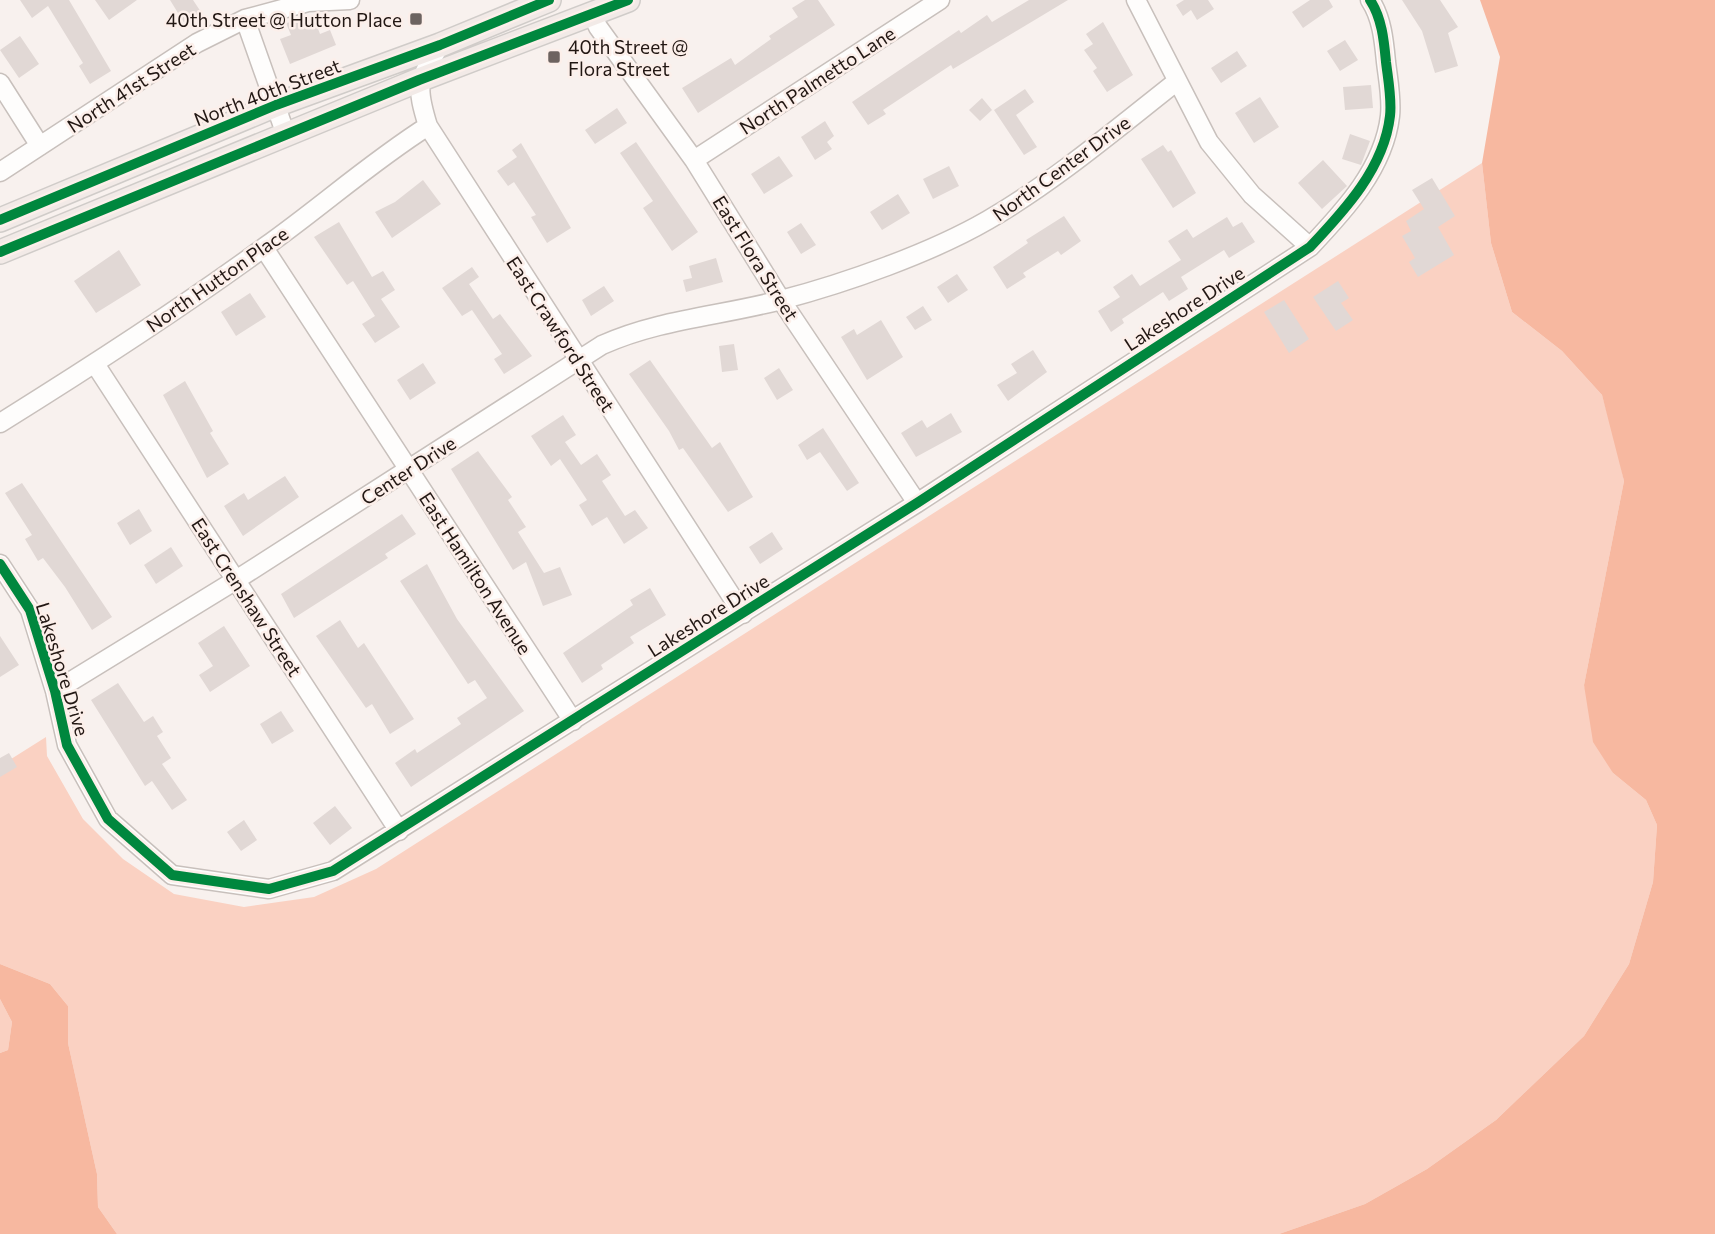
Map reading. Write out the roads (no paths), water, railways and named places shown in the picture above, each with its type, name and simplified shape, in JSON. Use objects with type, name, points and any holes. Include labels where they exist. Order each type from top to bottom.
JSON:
[{"type":"main road","name":"North 40th Street","points":[[0,220],[276,105],[440,45],[549,0]]},
{"type":"main road","points":[[0,252],[419,80],[593,16],[628,0]]},
{"type":"street","name":"North 41st Street","points":[[0,172],[197,43],[245,19],[308,2],[350,0]]},
{"type":"street","name":"North Palmetto Lane","points":[[694,160],[940,0]]},
{"type":"street","points":[[1136,0],[1209,142],[1252,195],[1310,247]]},
{"type":"street","name":"Lakeshore Drive","points":[[0,564],[30,610],[55,691],[67,745],[108,819],[172,874],[269,889],[333,871],[917,503],[1310,247],[1342,213],[1382,151],[1391,114],[1383,31],[1370,0]]},
{"type":"street","name":"East Flora Street","points":[[593,16],[598,27],[694,160],[781,300],[917,503]]},
{"type":"street","points":[[245,19],[286,135]]},
{"type":"street","points":[[419,80],[440,45]]},
{"type":"street","name":"East Crawford Street","points":[[419,80],[420,100],[428,126],[743,614]]},
{"type":"street","name":"North Center Drive","points":[[781,300],[912,256],[987,221],[1043,185],[1176,82]]},
{"type":"street","points":[[0,83],[40,146]]},
{"type":"street","name":"North Hutton Place","points":[[0,423],[95,364],[264,248],[380,156],[428,126]]},
{"type":"street","name":"East Hamilton Avenue","points":[[264,248],[573,721]]},
{"type":"street","name":"Center Drive","points":[[55,691],[236,580],[578,361],[630,332],[662,323],[781,300]]},
{"type":"street","name":"East Crenshaw Street","points":[[95,364],[399,831]]},
{"type":"place","name":"40th Street @ Hutton Place","points":[[416,19]]},
{"type":"place","name":"40th Street @ Flora Street","points":[[554,57]]}]
